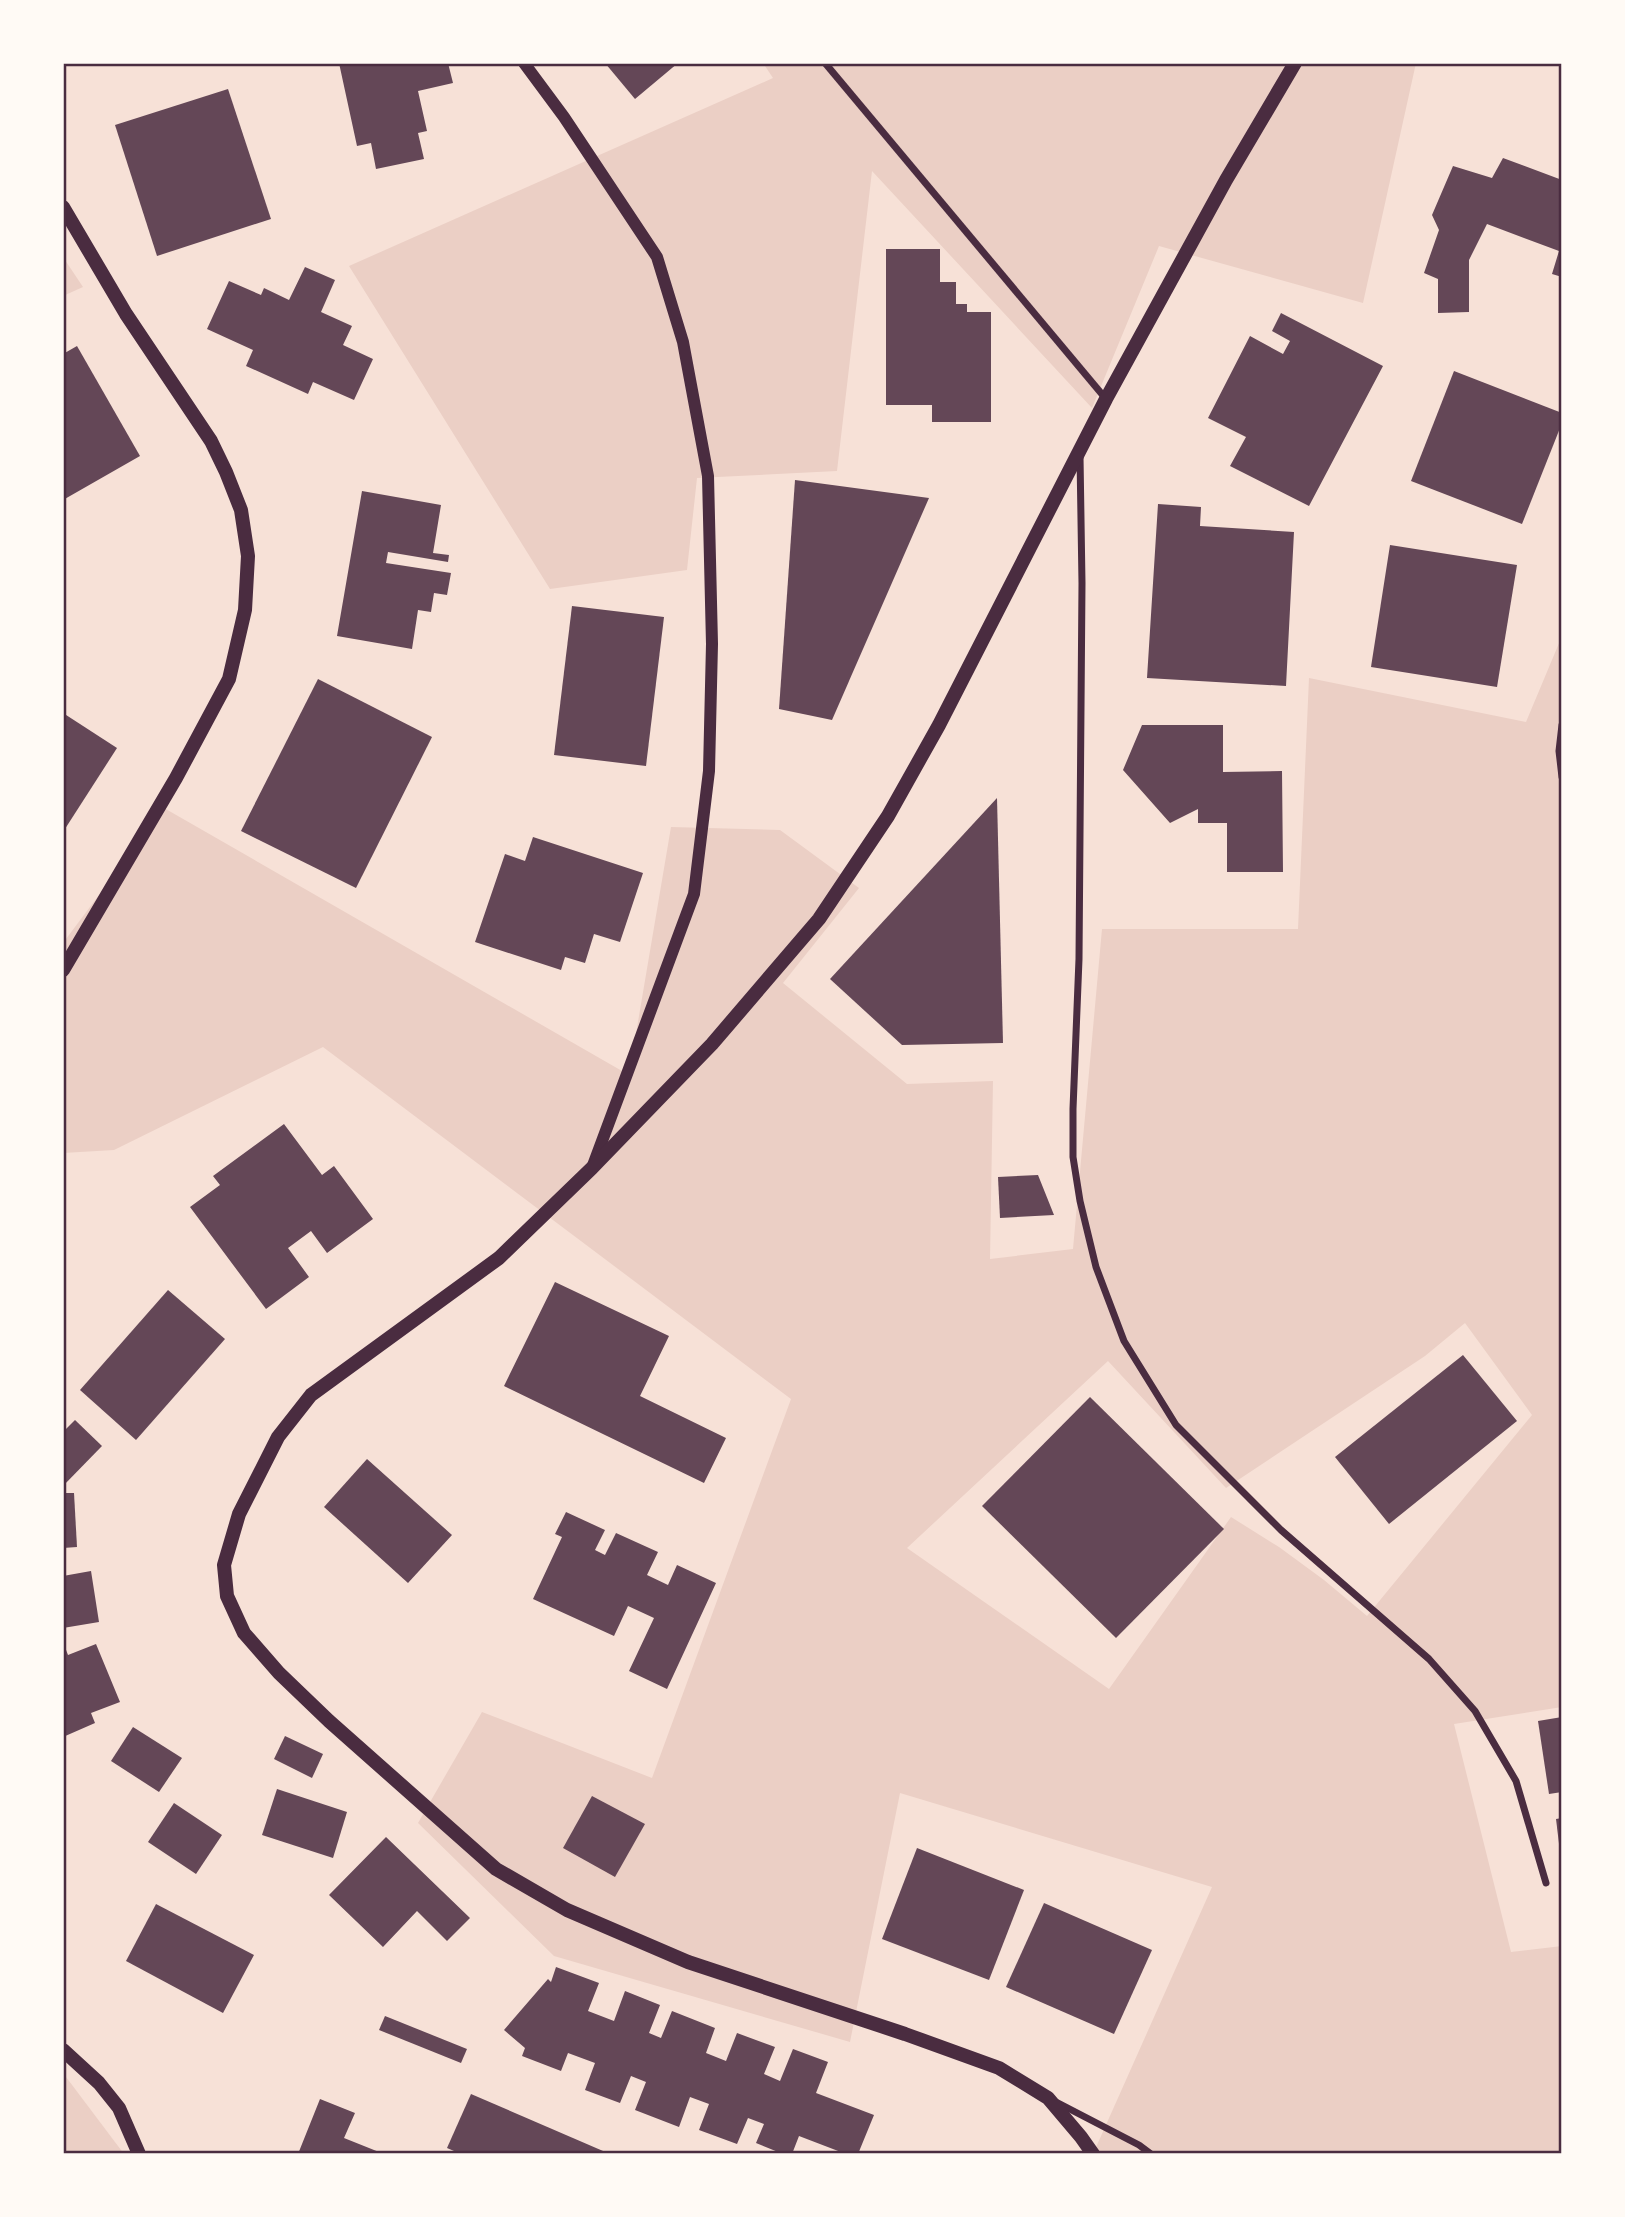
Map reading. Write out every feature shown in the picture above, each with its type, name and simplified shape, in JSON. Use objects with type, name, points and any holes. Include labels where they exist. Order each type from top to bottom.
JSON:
[{"type":"main road","points":[[1093,2154],[1048,2098],[999,2068],[688,1962],[567,1910],[496,1869],[329,1721],[279,1673],[244,1633],[227,1597],[224,1565],[239,1514],[278,1437],[311,1395],[499,1258],[592,1168],[712,1044],[819,919],[888,816],[939,725],[1106,399],[1226,180],[1295,63]]},
{"type":"main road","points":[[63,207],[126,314],[211,441],[241,510],[248,556],[246,610],[229,679],[176,778],[63,970]]},
{"type":"main road","points":[[63,2050],[99,2083],[119,2108],[138,2154]]},
{"type":"street","points":[[524,63],[564,117],[657,257],[683,342],[708,476],[712,644],[709,771],[694,894],[592,1168]]},
{"type":"street","points":[[825,63],[1106,399]]},
{"type":"street","points":[[1080,448],[1082,583],[1079,959],[1073,1157],[1080,1201],[1096,1267],[1124,1341],[1176,1425],[1281,1531],[1429,1659],[1475,1711],[1516,1781],[1546,1883]]},
{"type":"street","points":[[1562,725],[1559,751],[1562,777]]},
{"type":"street","points":[[1048,2098],[1152,2154]]},
{"type":"shaded area","points":[[763,63],[1416,63],[1363,303],[1159,246],[1092,408],[872,171],[837,471],[697,478],[687,570],[550,589],[349,266],[773,78]]},
{"type":"shaded area","points":[[63,257],[83,287],[63,296]]},
{"type":"shaded area","points":[[1562,636],[1562,1707],[1454,1724],[1511,1952],[1562,1946],[1562,2154],[1093,2154],[1212,1887],[900,1793],[850,2042],[554,1956],[418,1823],[482,1712],[652,1778],[791,1399],[323,1047],[114,1150],[63,1153],[63,943],[164,808],[629,1075],[671,827],[780,830],[859,888],[783,983],[907,1084],[993,1081],[990,1259],[1073,1249],[1102,929],[1298,929],[1309,678],[1526,722]],"holes":[[[1465,1323],[1532,1415],[1367,1616],[1279,1547],[1231,1517],[1109,1689],[907,1548],[1108,1361],[1226,1488],[1425,1356]]]},
{"type":"shaded area","points":[[63,2073],[124,2154],[63,2154]]},
{"type":"building","points":[[339,63],[448,63],[453,83],[418,91],[427,131],[418,133],[424,159],[376,169],[371,143],[357,146]]},
{"type":"building","points":[[605,63],[678,63],[635,99]]},
{"type":"building","points":[[228,89],[271,219],[157,256],[115,125]]},
{"type":"building","points":[[1503,158],[1562,180],[1562,277],[1552,274],[1559,251],[1487,224],[1469,260],[1469,312],[1438,313],[1438,279],[1424,273],[1439,230],[1432,215],[1453,166],[1492,178]]},
{"type":"building","points":[[886,249],[940,249],[940,282],[956,282],[956,304],[967,304],[967,312],[991,312],[991,422],[932,422],[932,405],[886,405]]},
{"type":"building","points":[[305,267],[335,280],[321,312],[352,326],[343,345],[373,359],[354,400],[313,382],[308,394],[246,366],[253,350],[207,329],[229,281],[261,295],[264,288],[289,300]]},
{"type":"building","points":[[1281,313],[1383,366],[1309,506],[1230,466],[1246,437],[1208,418],[1250,336],[1283,354],[1290,341],[1272,331]]},
{"type":"building","points":[[77,346],[140,456],[63,500],[63,354]]},
{"type":"building","points":[[1454,371],[1562,413],[1562,423],[1522,524],[1411,481]]},
{"type":"building","points":[[795,480],[929,498],[832,720],[779,709]]},
{"type":"building","points":[[362,491],[441,505],[433,553],[449,555],[448,562],[388,552],[386,563],[451,573],[447,595],[434,593],[431,612],[418,610],[412,649],[337,636]]},
{"type":"building","points":[[1158,504],[1201,507],[1200,526],[1294,532],[1286,686],[1147,678]]},
{"type":"building","points":[[1390,545],[1517,565],[1497,687],[1371,667]]},
{"type":"building","points":[[572,606],[664,617],[646,766],[554,755]]},
{"type":"building","points":[[318,679],[432,737],[356,888],[241,831]]},
{"type":"building","points":[[63,713],[117,748],[63,832]]},
{"type":"building","points":[[1142,725],[1223,725],[1223,772],[1282,771],[1283,872],[1227,872],[1227,823],[1198,823],[1198,809],[1170,823],[1123,770]]},
{"type":"building","points":[[997,798],[1003,1043],[902,1045],[830,979]]},
{"type":"building","points":[[533,837],[643,873],[620,942],[594,934],[585,963],[565,957],[561,970],[475,942],[505,854],[525,861]]},
{"type":"building","points":[[284,1124],[322,1175],[334,1166],[373,1219],[327,1253],[311,1231],[288,1248],[309,1277],[266,1309],[190,1207],[220,1185],[213,1176]]},
{"type":"building","points":[[1038,1175],[1054,1215],[1000,1218],[998,1177]]},
{"type":"building","points":[[555,1282],[669,1336],[640,1396],[726,1438],[704,1483],[504,1386]]},
{"type":"building","points":[[168,1290],[225,1339],[136,1440],[80,1390]]},
{"type":"building","points":[[1463,1355],[1517,1421],[1389,1524],[1335,1457]]},
{"type":"building","points":[[1090,1397],[1224,1529],[1116,1638],[982,1506]]},
{"type":"building","points":[[75,1420],[102,1446],[63,1486],[63,1432]]},
{"type":"building","points":[[367,1459],[452,1535],[408,1583],[324,1507]]},
{"type":"building","points":[[63,1493],[74,1493],[77,1547],[63,1548]]},
{"type":"building","points":[[566,1512],[605,1530],[595,1550],[605,1555],[616,1533],[658,1552],[647,1575],[668,1585],[677,1565],[716,1583],[667,1689],[629,1671],[654,1618],[628,1606],[614,1636],[533,1599],[562,1537],[555,1534]]},
{"type":"building","points":[[91,1571],[99,1622],[63,1628],[63,1576]]},
{"type":"building","points":[[63,1642],[68,1655],[96,1644],[120,1702],[91,1713],[95,1723],[63,1737]]},
{"type":"building","points":[[1562,1717],[1562,1792],[1549,1794],[1538,1721]]},
{"type":"building","points":[[133,1727],[182,1758],[159,1792],[111,1761]]},
{"type":"building","points":[[285,1736],[323,1754],[312,1778],[274,1759]]},
{"type":"building","points":[[277,1789],[347,1812],[333,1858],[262,1835]]},
{"type":"building","points":[[592,1796],[645,1824],[615,1877],[563,1848]]},
{"type":"building","points":[[174,1803],[222,1835],[196,1874],[148,1842]]},
{"type":"building","points":[[1562,1818],[1562,1851],[1560,1852],[1556,1819]]},
{"type":"building","points":[[386,1837],[470,1918],[447,1941],[417,1911],[383,1947],[329,1895]]},
{"type":"building","points":[[917,1848],[1024,1890],[989,1980],[882,1939]]},
{"type":"building","points":[[1044,1903],[1152,1950],[1114,2034],[1006,1987]]},
{"type":"building","points":[[156,1904],[254,1955],[223,2013],[126,1961]]},
{"type":"building","points":[[556,1967],[599,1983],[588,2011],[614,2021],[625,1991],[660,2005],[649,2033],[661,2038],[672,2011],[715,2028],[706,2053],[726,2061],[737,2033],[775,2047],[764,2074],[780,2081],[793,2049],[828,2062],[816,2093],[874,2115],[858,2154],[846,2154],[799,2136],[792,2154],[783,2154],[756,2143],[764,2124],[748,2118],[737,2144],[699,2130],[709,2104],[690,2097],[679,2127],[635,2110],[646,2082],[631,2076],[620,2103],[585,2090],[595,2063],[568,2053],[561,2071],[522,2056],[525,2048],[504,2030],[548,1979],[551,1982]]},
{"type":"building","points":[[385,2016],[467,2049],[461,2063],[379,2030]]},
{"type":"building","points":[[471,2094],[610,2154],[461,2154],[447,2148]]},
{"type":"building","points":[[320,2099],[355,2113],[344,2138],[384,2154],[298,2154]]}]
